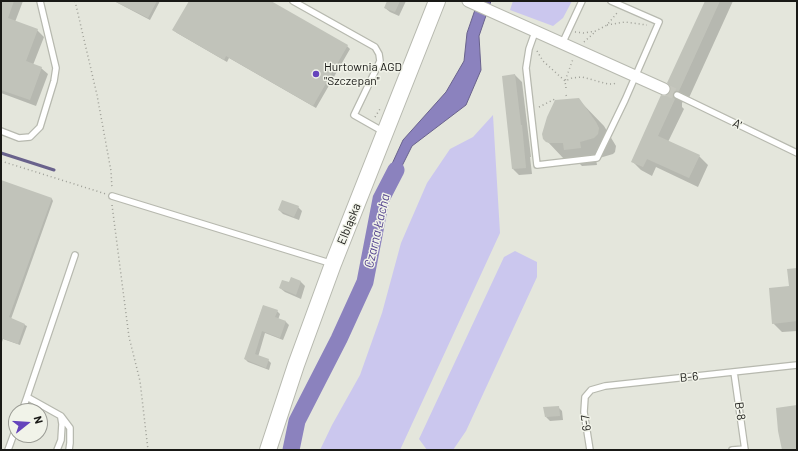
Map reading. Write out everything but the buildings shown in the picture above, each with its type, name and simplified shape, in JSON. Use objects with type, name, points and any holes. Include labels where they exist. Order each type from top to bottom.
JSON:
[{"type":"main road","name":"Elbląska","points":[[268,450],[296,365],[333,264],[437,1]]},
{"type":"street","points":[[470,2],[664,89]]},
{"type":"lane","points":[[1,131],[19,138],[30,137],[40,127],[54,81],[56,68],[40,1]]},
{"type":"lane","points":[[294,1],[375,47],[379,54],[380,61],[354,115],[386,133]]},
{"type":"lane","points":[[562,44],[582,1]]},
{"type":"lane","points":[[535,32],[528,49],[526,68],[537,165],[598,158],[659,22],[612,1]]},
{"type":"lane","name":"A'","points":[[677,95],[797,153]]},
{"type":"lane","points":[[112,196],[333,264]]},
{"type":"lane","points":[[25,403],[75,255]]},
{"type":"lane","name":"B-6","points":[[585,397],[591,390],[605,386],[797,364]]},
{"type":"lane","name":"B-8","points":[[734,372],[745,449]]},
{"type":"lane","points":[[27,397],[61,416],[70,428],[69,450]]},
{"type":"lane","name":"6-7","points":[[585,397],[584,412],[588,450]]},
{"type":"lane","points":[[57,450],[61,440],[61,416]]},
{"type":"lane","points":[[732,450],[745,449]]},
{"type":"path","points":[[75,1],[98,102],[111,172],[112,210],[129,337],[140,381],[148,450]]},
{"type":"path","points":[[607,25],[621,5]]},
{"type":"path","points":[[581,46],[587,38],[607,25],[625,22],[647,26]]},
{"type":"path","points":[[575,32],[584,33],[596,31]]},
{"type":"path","points":[[535,46],[543,61],[565,81]]},
{"type":"path","points":[[566,88],[565,81],[573,57]]},
{"type":"path","points":[[565,81],[572,78],[582,77],[608,84],[618,82]]},
{"type":"path","points":[[539,107],[555,99]]},
{"type":"path","points":[[370,124],[380,108]]},
{"type":"path","points":[[1,161],[112,196]]},
{"type":"shaded area","points":[[478,1],[491,1],[479,36],[481,70],[466,105],[412,146],[385,200],[386,177],[403,140],[446,92],[464,61],[467,33]]},
{"type":"shaded area","points":[[513,1],[572,1],[563,18],[553,26],[510,10]]},
{"type":"shaded area","points":[[493,115],[500,233],[400,450],[320,450],[360,375],[382,313],[401,243],[427,183],[450,149],[473,137]]},
{"type":"shaded area","points":[[515,251],[537,262],[537,277],[466,431],[453,450],[427,450],[419,439],[504,257]]},
{"type":"waterway","points":[[1,153],[54,170]]},
{"type":"waterway","name":"Czarna Łacha","points":[[291,450],[297,421],[339,339],[365,282],[381,199],[396,170]]},
{"type":"tunnel","points":[[664,89],[677,95]]},
{"type":"place","name":"Hurtownia AGD \"Szczepan\"","points":[[316,74]]}]
